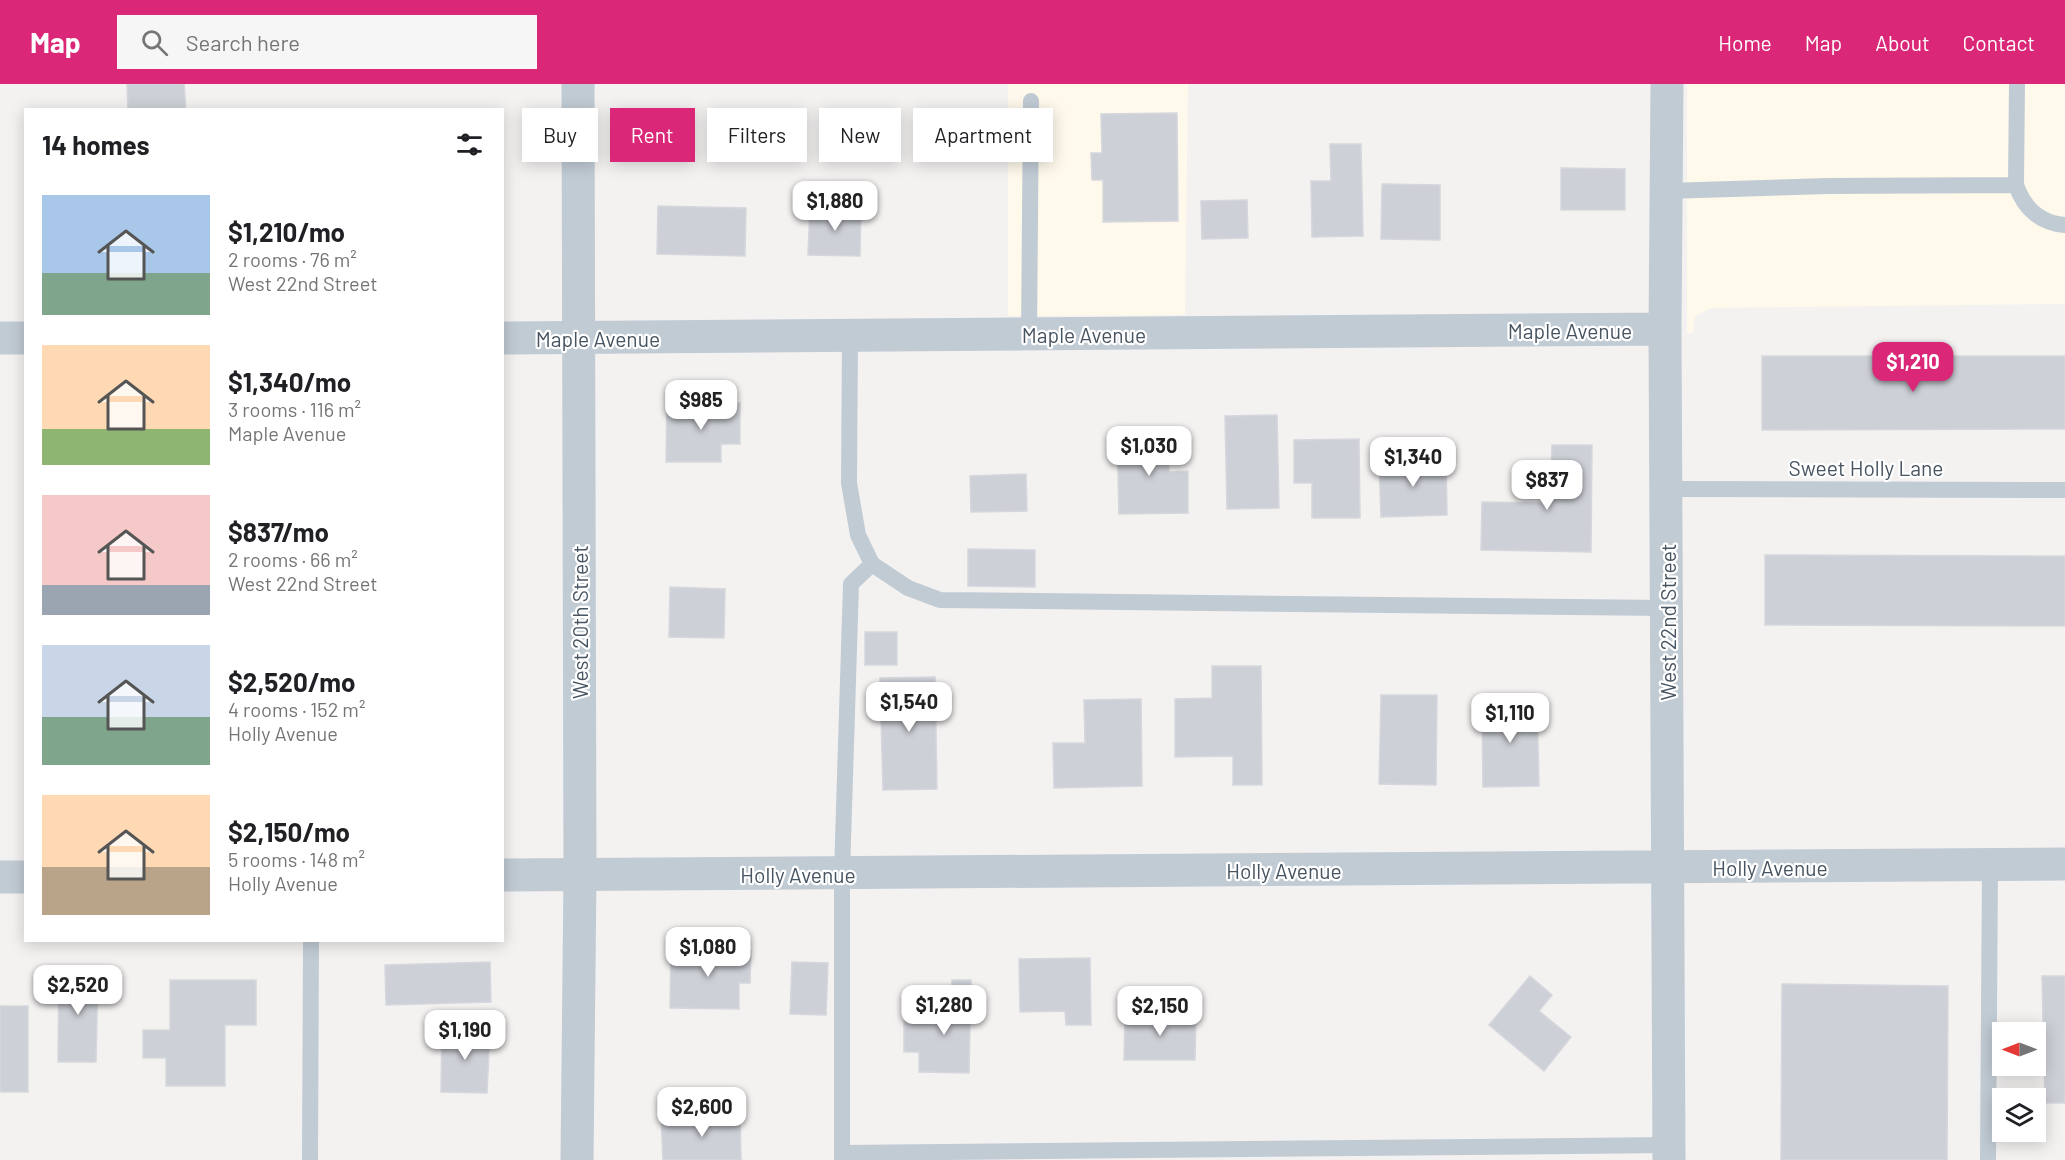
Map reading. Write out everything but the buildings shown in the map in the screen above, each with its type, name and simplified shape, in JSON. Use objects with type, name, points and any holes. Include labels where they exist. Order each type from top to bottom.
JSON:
[{"type":"street","name":"West 20th Street","points":[[577,1160],[580,875],[578,84]]},
{"type":"street","name":"West 22nd Street","points":[[1666,84],[1669,1153]]},
{"type":"street","name":"Maple Avenue","points":[[504,339],[1665,329]]},
{"type":"street","points":[[0,339],[24,339]]},
{"type":"street","name":"Holly Avenue","points":[[504,875],[2065,864]]},
{"type":"street","points":[[0,877],[24,877]]},
{"type":"lane","points":[[2017,84],[2016,185],[2021,198],[2043,221],[2065,225]]},
{"type":"lane","points":[[1029,334],[1031,101]]},
{"type":"lane","points":[[1666,191],[1828,186],[2016,185]]},
{"type":"lane","points":[[850,336],[849,483],[858,535],[872,564],[908,588],[940,600],[1667,608]]},
{"type":"lane","name":"Sweet Holly Lane","points":[[1666,489],[2065,490]]},
{"type":"lane","points":[[872,564],[851,584],[842,873],[842,1156],[1669,1153]]},
{"type":"lane","points":[[1988,1160],[1990,865]]},
{"type":"lane","points":[[310,1160],[311,942]]},
{"type":"shaded area","points":[[1008,84],[1188,84],[1185,315],[1008,316],[1008,162],[1053,162],[1053,108],[1008,108]]},
{"type":"shaded area","points":[[1687,84],[2065,84],[2065,304],[1711,308],[1697,315],[1694,320],[1693,333],[1687,333]]}]
